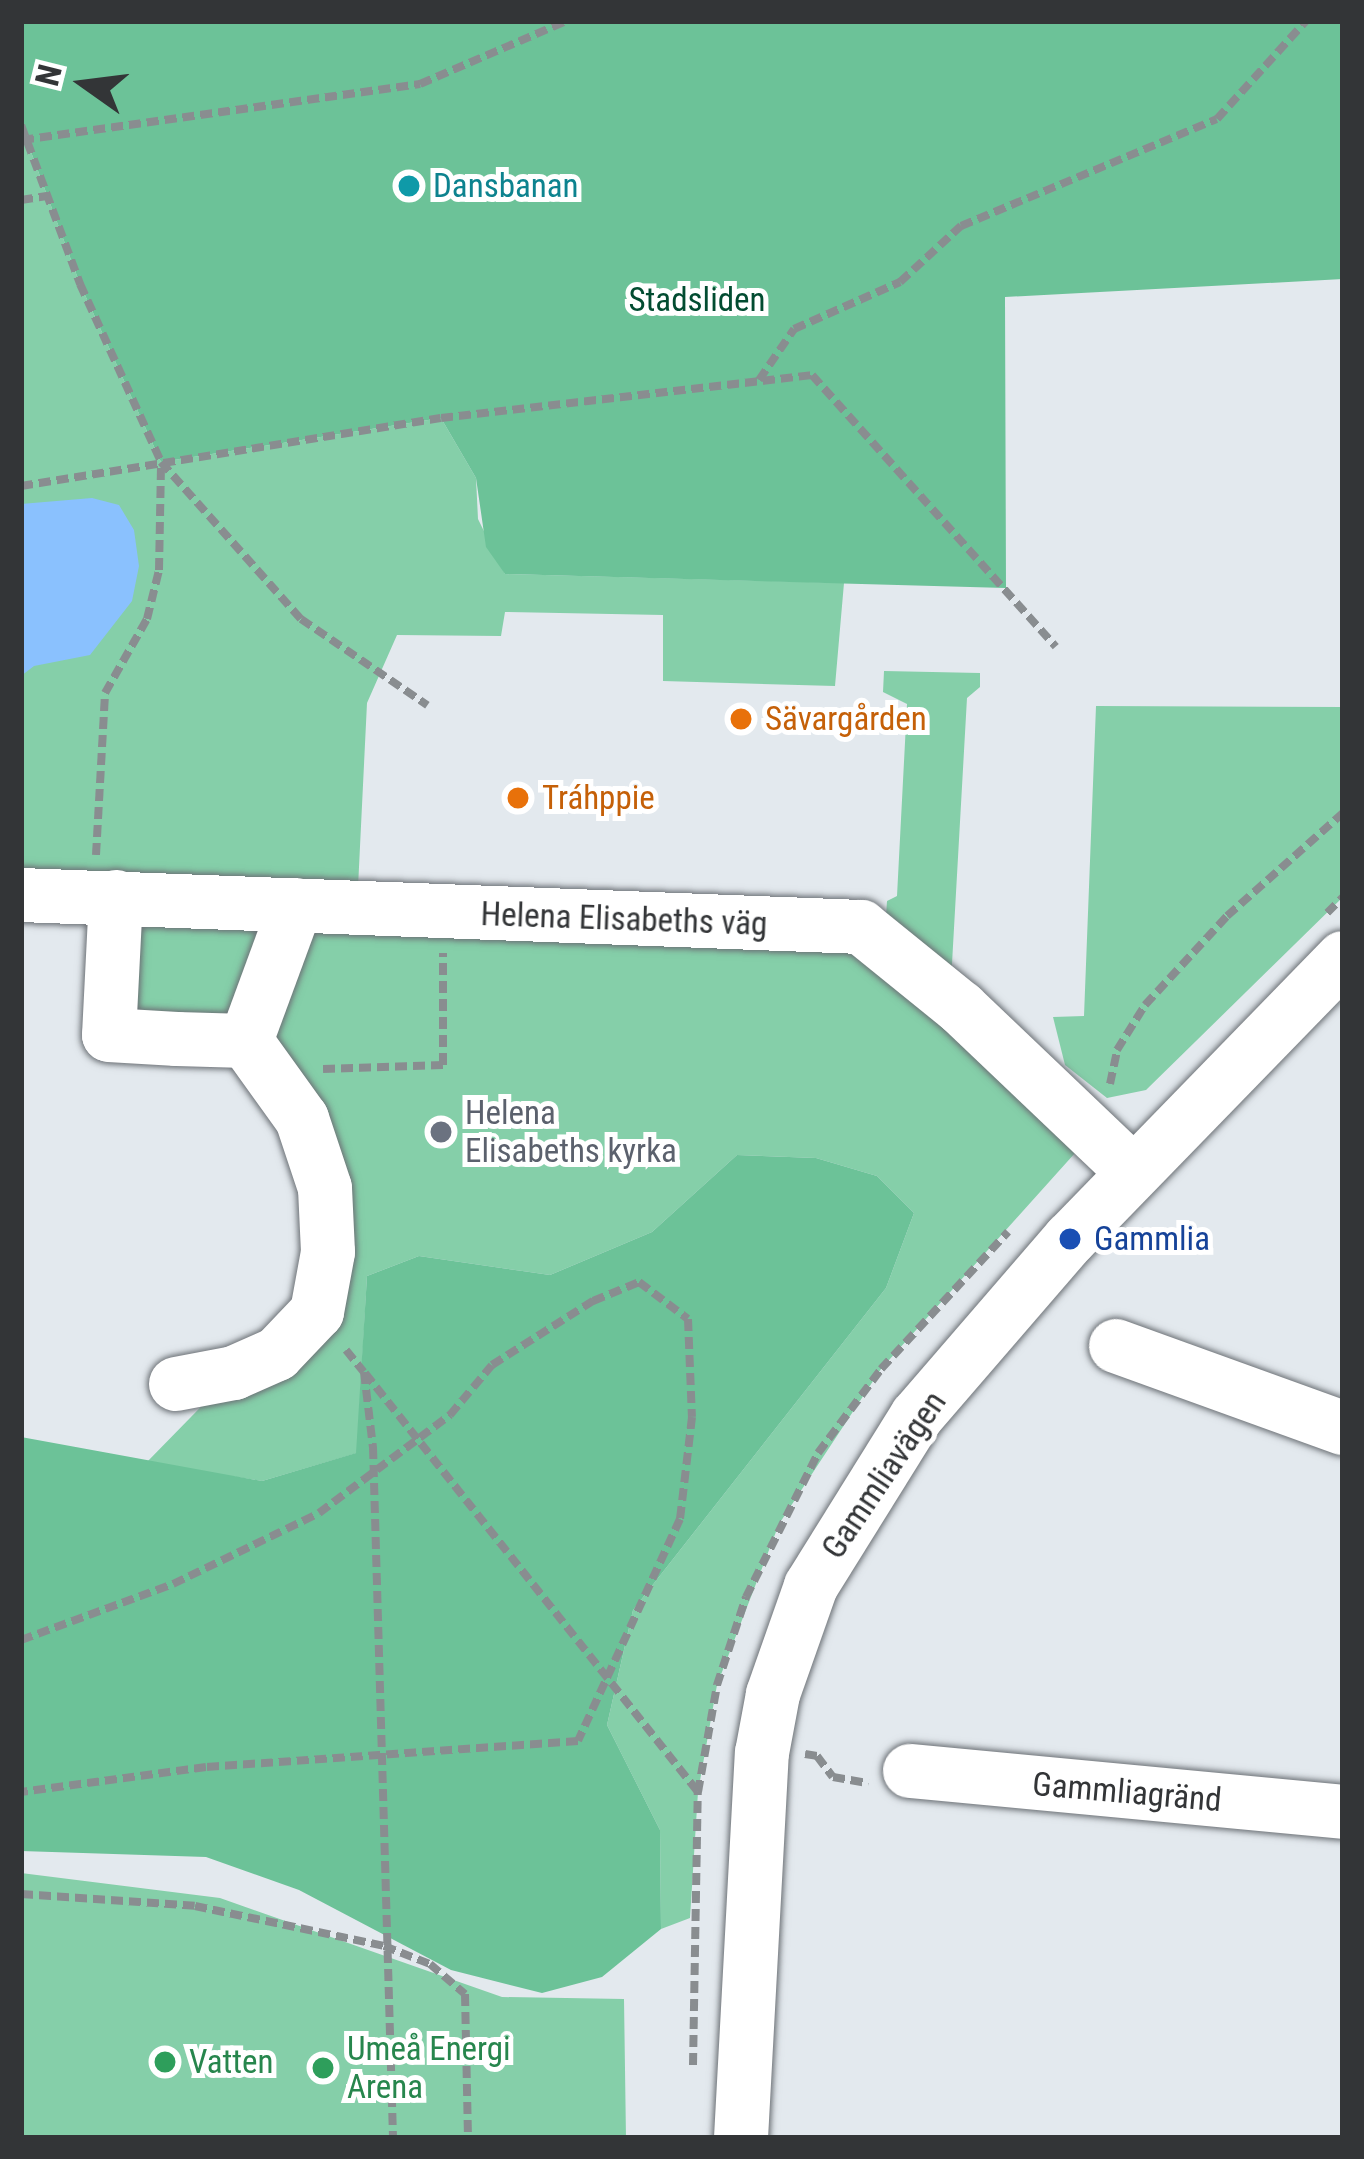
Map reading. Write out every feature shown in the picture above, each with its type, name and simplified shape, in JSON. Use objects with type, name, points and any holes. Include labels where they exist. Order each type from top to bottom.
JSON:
[{"type":"street","name":"Helena Elisabeths väg","points":[[21,895],[105,897],[190,881],[296,905],[430,895],[861,927],[958,1005],[1133,1172]]},
{"type":"street","points":[[105,897],[109,1035],[257,1056],[302,1120],[325,1189],[328,1252],[317,1312],[277,1354],[234,1373],[176,1384]]},
{"type":"street","points":[[257,1056],[296,905]]},
{"type":"street","name":"Gammliavägen","points":[[741,2138],[762,1753],[773,1694],[811,1586],[916,1416],[1133,1172],[1343,958]]},
{"type":"street","points":[[1116,1346],[1343,1428]]},
{"type":"street","name":"Gammliagränd","points":[[910,1771],[1343,1812]]},
{"type":"path","points":[[24,141],[420,84],[566,21]]},
{"type":"path","points":[[758,382],[794,329],[901,282],[961,226],[1217,119],[1306,21]]},
{"type":"path","points":[[21,125],[161,462],[301,619],[427,706]]},
{"type":"path","points":[[21,200],[47,196]]},
{"type":"path","points":[[21,486],[441,418],[812,376],[1056,647]]},
{"type":"path","points":[[105,897],[105,693],[147,619],[159,571],[161,462]]},
{"type":"path","points":[[257,1056],[442,1065],[430,895]]},
{"type":"path","points":[[21,1640],[194,1574],[319,1513],[450,1415],[492,1365],[593,1301],[639,1282],[688,1319],[692,1417],[680,1519],[578,1742],[206,1767],[21,1792]]},
{"type":"path","points":[[317,1312],[698,1792]]},
{"type":"path","points":[[364,1372],[374,1472],[393,2138]]},
{"type":"path","points":[[797,1771],[802,1733]]},
{"type":"path","points":[[799,1754],[817,1756],[833,1777],[862,1784],[910,1771]]},
{"type":"path","points":[[21,1894],[195,1906],[384,1946],[430,1964],[465,1994],[468,2138]]},
{"type":"green space","name":"Stadsliden","points":[[21,21],[1343,21],[1343,279],[1005,297],[1006,588],[505,574],[486,547],[476,478],[441,418],[161,462],[80,284],[21,125]]},
{"type":"green space","points":[[21,125],[80,284],[161,462],[441,418],[476,478],[478,519],[505,574],[844,583],[835,686],[663,681],[663,615],[505,612],[501,636],[397,635],[367,703],[357,908],[884,944],[887,901],[897,896],[907,704],[883,692],[884,671],[980,673],[980,687],[967,698],[950,999],[1093,1133],[881,1369],[779,1524],[717,1685],[698,1792],[690,1918],[661,1929],[660,1830],[607,1725],[633,1610],[886,1288],[914,1213],[877,1176],[816,1158],[737,1155],[652,1232],[550,1275],[419,1256],[367,1276],[357,1453],[262,1481],[146,1463],[234,1373],[277,1354],[328,1252],[246,1042],[109,1035],[115,898],[21,895]]},
{"type":"green space","points":[[1096,706],[1343,707],[1343,897],[1146,1090],[1107,1098],[1065,1065],[1053,1017],[1084,1016]]},
{"type":"green space","points":[[737,1155],[816,1158],[877,1176],[914,1213],[886,1288],[633,1610],[607,1725],[660,1830],[661,1929],[602,1977],[542,1993],[451,1970],[299,1890],[206,1857],[21,1851],[21,1437],[262,1481],[356,1453],[367,1276],[419,1256],[550,1275],[652,1232]]},
{"type":"green space","name":"Umeå Energi Arena","points":[[21,1873],[220,1898],[502,1997],[624,1999],[626,2138],[21,2138]]},
{"type":"water","points":[[92,498],[119,505],[134,530],[139,566],[132,601],[90,655],[34,666],[21,676],[21,504]]},
{"type":"place","name":"Dansbanan","points":[[409,186]]},
{"type":"place","name":"Sävargården","points":[[741,719]]},
{"type":"place","name":"Tráhppie","points":[[518,798]]},
{"type":"place","name":"Helena Elisabeths kyrka","points":[[441,1132]]},
{"type":"place","name":"Gammlia","points":[[1070,1239]]},
{"type":"place","name":"Vatten","points":[[165,2062]]},
{"type":"place","name":"Umeå Energi Arena","points":[[323,2068]]}]
